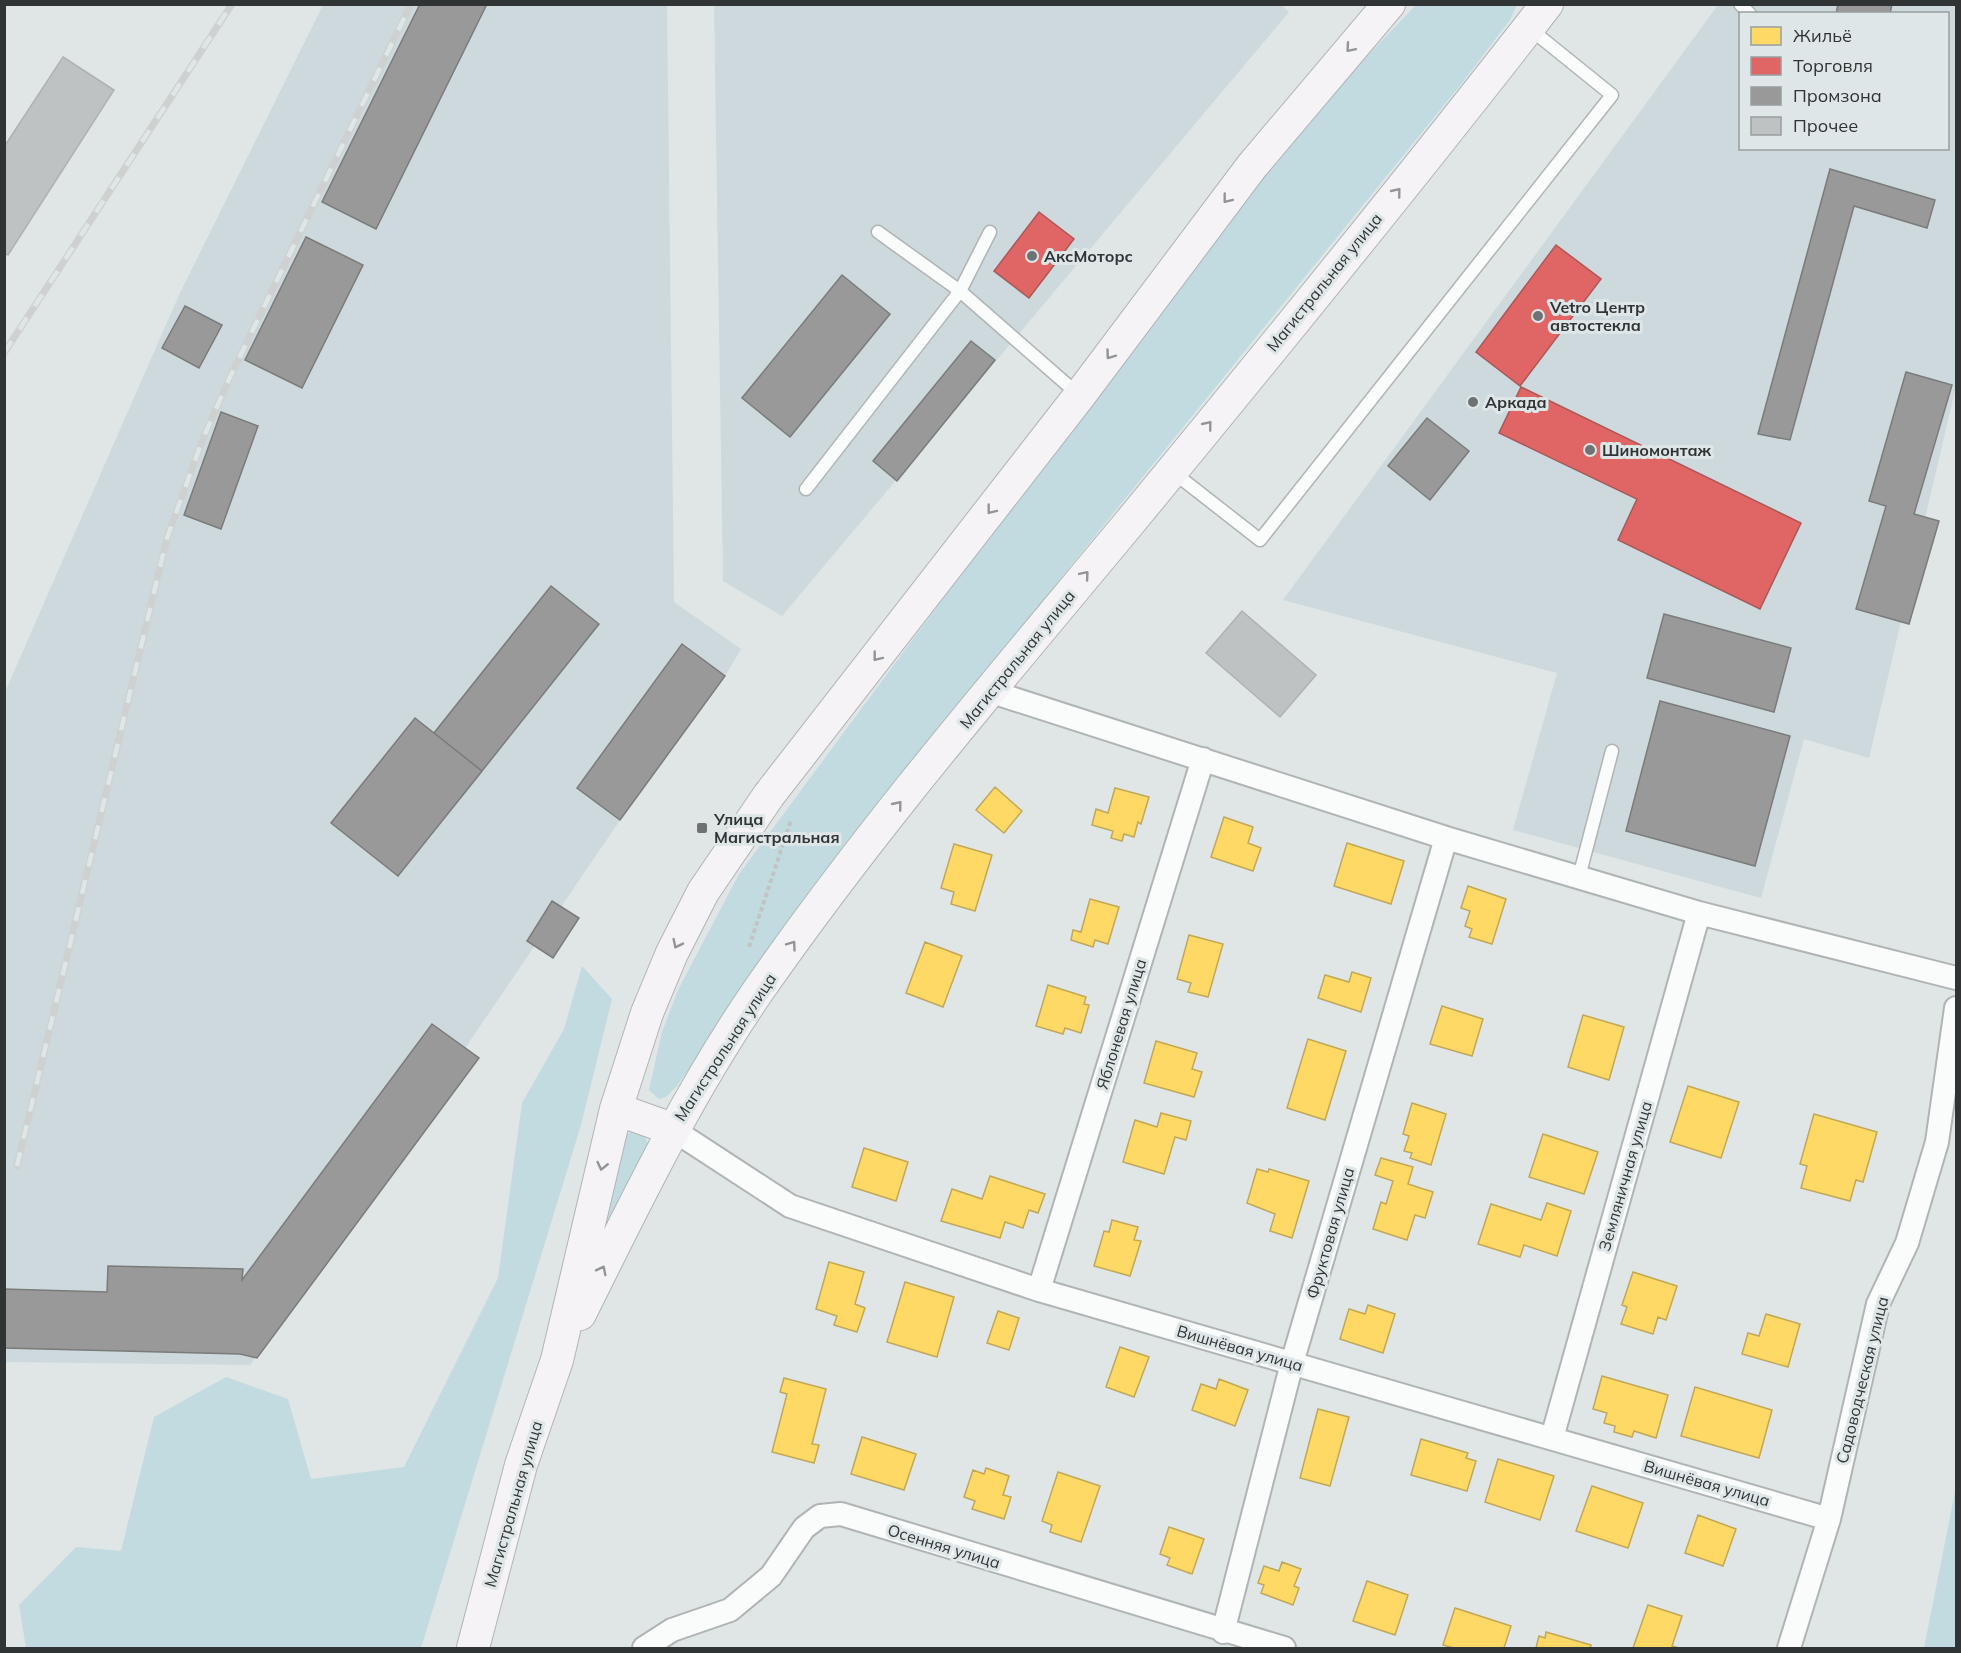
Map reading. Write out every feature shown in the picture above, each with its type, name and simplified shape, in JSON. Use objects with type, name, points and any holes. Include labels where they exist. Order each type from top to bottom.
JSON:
[{"type":"main road","name":"Магистральная улица","points":[[473,1648],[521,1465],[557,1360],[615,1109],[647,1013],[672,953],[703,892],[775,788],[1080,395],[1252,166],[1389,4]]},
{"type":"main road","name":"Магистральная улица","points":[[557,1360],[672,1129],[757,993],[862,851],[990,691],[1172,471],[1538,12]]},
{"type":"main road","points":[[615,1109],[672,1129]]},
{"type":"street","points":[[990,691],[1446,838],[1699,913],[1956,978]]},
{"type":"street","name":"Яблоневая улица","points":[[1039,1290],[1203,759]]},
{"type":"street","name":"Фруктовая улица","points":[[1223,1632],[1292,1363],[1446,838]]},
{"type":"street","name":"Земляничная улица","points":[[1552,1438],[1699,913]]},
{"type":"street","name":"Садоводческая улица","points":[[1789,1648],[1829,1519],[1878,1304],[1907,1243],[1937,1142],[1956,1008]]},
{"type":"street","name":"Вишнёвая улица","points":[[672,1129],[790,1206],[1039,1290],[1829,1519]]},
{"type":"street","name":"Осенняя улица","points":[[644,1648],[672,1630],[730,1610],[771,1576],[804,1528],[820,1516],[841,1514],[1223,1632],[1284,1648]]},
{"type":"lane","points":[[1172,471],[1260,540],[1612,95],[1538,12]]},
{"type":"lane","points":[[878,232],[960,291],[1080,395]]},
{"type":"lane","points":[[806,489],[960,291],[990,232]]},
{"type":"lane","points":[[1580,877],[1612,752]]},
{"type":"path","points":[[749,948],[793,812]]},
{"type":"shaded area","points":[[1280,4],[1289,12],[782,616],[723,581],[714,5]]},
{"type":"shaded area","points":[[323,5],[667,5],[674,602],[741,649],[725,676],[620,820],[250,1365],[5,1362],[5,692],[179,295]]},
{"type":"shaded area","points":[[1416,5],[1517,5],[1510,20],[1462,83],[846,843],[677,1086],[666,1097],[659,1099],[649,1090],[662,1032],[678,990],[739,874],[1185,272],[1346,78]]},
{"type":"shaded area","points":[[1718,5],[1956,5],[1956,386],[1869,758],[1804,739],[1761,898],[1513,830],[1557,673],[1283,600]]},
{"type":"shaded area","points":[[582,966],[612,999],[581,1125],[421,1648],[26,1648],[19,1605],[76,1547],[121,1551],[154,1417],[226,1377],[288,1399],[311,1479],[404,1467],[498,1278],[522,1103],[564,1029]]},
{"type":"shaded area","points":[[635,1130],[644,1135],[648,1146],[586,1278],[627,1134]]},
{"type":"shaded area","points":[[1956,1487],[1956,1648],[1924,1648]]},
{"type":"building: Жильё","points":[[995,787],[1022,811],[1004,833],[976,810]]},
{"type":"building: Жильё","points":[[1115,788],[1149,797],[1141,824],[1138,822],[1134,837],[1124,834],[1122,841],[1111,838],[1113,831],[1092,825],[1096,809],[1108,813]]},
{"type":"building: Жильё","points":[[1224,817],[1253,827],[1248,843],[1261,848],[1253,871],[1211,857]]},
{"type":"building: Жильё","points":[[1347,843],[1404,861],[1391,904],[1334,886]]},
{"type":"building: Жильё","points":[[954,844],[992,855],[975,911],[951,904],[954,892],[941,888]]},
{"type":"building: Жильё","points":[[1468,886],[1506,899],[1492,944],[1469,937],[1472,929],[1465,926],[1470,911],[1461,908]]},
{"type":"building: Жильё","points":[[1090,899],[1119,907],[1108,944],[1095,940],[1093,947],[1071,940],[1073,930],[1081,932]]},
{"type":"building: Жильё","points":[[1189,935],[1223,944],[1208,997],[1188,992],[1191,983],[1177,979]]},
{"type":"building: Жильё","points":[[925,942],[962,956],[943,1007],[906,993]]},
{"type":"building: Жильё","points":[[1352,972],[1371,978],[1361,1012],[1318,998],[1325,975],[1349,982]]},
{"type":"building: Жильё","points":[[1048,985],[1086,997],[1084,1004],[1089,1005],[1081,1033],[1065,1028],[1063,1034],[1036,1026]]},
{"type":"building: Жильё","points":[[1442,1006],[1483,1019],[1472,1056],[1430,1044]]},
{"type":"building: Жильё","points":[[1583,1015],[1624,1027],[1609,1080],[1568,1067]]},
{"type":"building: Жильё","points":[[1308,1039],[1346,1051],[1325,1120],[1287,1108]]},
{"type":"building: Жильё","points":[[1156,1041],[1197,1053],[1192,1069],[1202,1072],[1194,1097],[1144,1083]]},
{"type":"building: Жильё","points":[[1688,1086],[1739,1102],[1721,1158],[1670,1142]]},
{"type":"building: Жильё","points":[[1412,1103],[1446,1114],[1431,1165],[1410,1158],[1412,1153],[1404,1151],[1409,1136],[1403,1134]]},
{"type":"building: Жильё","points":[[1161,1113],[1191,1121],[1186,1140],[1175,1137],[1164,1174],[1123,1162],[1135,1120],[1157,1127]]},
{"type":"building: Жильё","points":[[1814,1114],[1877,1132],[1863,1182],[1856,1180],[1850,1201],[1801,1188],[1807,1166],[1800,1164]]},
{"type":"building: Жильё","points":[[1543,1134],[1598,1152],[1584,1194],[1529,1177]]},
{"type":"building: Жильё","points":[[864,1148],[908,1162],[896,1201],[852,1187]]},
{"type":"building: Жильё","points":[[1381,1158],[1413,1167],[1408,1184],[1433,1192],[1425,1218],[1415,1215],[1407,1240],[1373,1229],[1381,1202],[1386,1204],[1393,1181],[1375,1175]]},
{"type":"building: Жильё","points":[[1257,1169],[1268,1172],[1269,1169],[1309,1181],[1292,1238],[1270,1231],[1275,1214],[1247,1203]]},
{"type":"building: Жильё","points":[[990,1176],[1045,1194],[1038,1213],[1029,1210],[1023,1228],[1005,1222],[1000,1238],[941,1221],[952,1189],[982,1199]]},
{"type":"building: Жильё","points":[[1547,1203],[1571,1211],[1557,1256],[1524,1245],[1520,1257],[1478,1244],[1491,1204],[1541,1220]]},
{"type":"building: Жильё","points":[[1112,1220],[1138,1227],[1134,1240],[1141,1241],[1130,1276],[1094,1266],[1104,1231],[1109,1232]]},
{"type":"building: Жильё","points":[[829,1262],[864,1272],[855,1304],[865,1308],[857,1332],[834,1325],[837,1316],[816,1309]]},
{"type":"building: Жильё","points":[[1633,1272],[1677,1286],[1666,1320],[1658,1317],[1653,1334],[1621,1324],[1627,1307],[1622,1305]]},
{"type":"building: Жильё","points":[[905,1282],[954,1297],[937,1357],[887,1342]]},
{"type":"building: Жильё","points":[[1368,1305],[1395,1314],[1383,1353],[1340,1339],[1349,1309],[1365,1314]]},
{"type":"building: Жильё","points":[[998,1311],[1019,1318],[1009,1350],[987,1343]]},
{"type":"building: Жильё","points":[[1766,1314],[1800,1324],[1788,1367],[1742,1354],[1748,1333],[1759,1336]]},
{"type":"building: Жильё","points":[[1120,1347],[1149,1357],[1134,1397],[1106,1387]]},
{"type":"building: Жильё","points":[[1602,1376],[1668,1395],[1656,1438],[1634,1431],[1632,1437],[1614,1432],[1615,1426],[1604,1423],[1607,1413],[1593,1409]]},
{"type":"building: Жильё","points":[[784,1378],[826,1389],[812,1444],[819,1445],[814,1463],[772,1452],[787,1394],[780,1392]]},
{"type":"building: Жильё","points":[[1219,1379],[1248,1390],[1235,1426],[1192,1410],[1201,1384],[1216,1389]]},
{"type":"building: Жильё","points":[[1695,1387],[1772,1410],[1759,1458],[1681,1436]]},
{"type":"building: Жильё","points":[[1318,1409],[1349,1417],[1330,1486],[1300,1478]]},
{"type":"building: Жильё","points":[[862,1437],[916,1454],[904,1490],[851,1474]]},
{"type":"building: Жильё","points":[[1421,1439],[1468,1453],[1466,1458],[1476,1461],[1467,1491],[1411,1475]]},
{"type":"building: Жильё","points":[[1498,1459],[1554,1476],[1540,1520],[1485,1502]]},
{"type":"building: Жильё","points":[[986,1468],[1009,1476],[1003,1495],[1011,1497],[1004,1519],[972,1509],[975,1501],[964,1497],[973,1470],[984,1474]]},
{"type":"building: Жильё","points":[[1058,1472],[1100,1486],[1081,1542],[1050,1532],[1052,1525],[1042,1521]]},
{"type":"building: Жильё","points":[[1592,1486],[1643,1503],[1628,1548],[1576,1531]]},
{"type":"building: Жильё","points":[[1698,1515],[1736,1529],[1723,1566],[1685,1553]]},
{"type":"building: Жильё","points":[[1169,1527],[1204,1539],[1192,1574],[1167,1565],[1170,1558],[1160,1554]]},
{"type":"building: Жильё","points":[[1282,1562],[1301,1569],[1294,1586],[1299,1588],[1293,1605],[1261,1593],[1264,1585],[1258,1583],[1264,1566],[1279,1571]]},
{"type":"building: Жильё","points":[[1367,1581],[1408,1595],[1395,1635],[1353,1621]]},
{"type":"building: Жильё","points":[[1648,1605],[1682,1616],[1672,1646],[1679,1648],[1633,1648]]},
{"type":"building: Жильё","points":[[1455,1608],[1511,1626],[1504,1648],[1454,1648],[1443,1645]]},
{"type":"building: Жильё","points":[[1546,1632],[1591,1645],[1590,1648],[1536,1648],[1539,1636],[1545,1638]]},
{"type":"building: Торговля","points":[[1039,212],[1074,239],[1029,298],[994,271]]},
{"type":"building: Торговля","name":"Vetro Центр автостекла","points":[[1556,245],[1601,279],[1520,386],[1476,352]]},
{"type":"building: Торговля","points":[[1521,387],[1801,523],[1760,609],[1618,540],[1637,499],[1499,433]]},
{"type":"building: Промзона","points":[[420,4],[487,4],[376,229],[322,202]]},
{"type":"building: Промзона","points":[[1838,4],[1892,4],[1890,12],[1836,12]]},
{"type":"building: Промзона","points":[[1830,169],[1935,200],[1927,228],[1854,206],[1790,440],[1758,434]]},
{"type":"building: Промзона","points":[[306,237],[363,265],[302,388],[245,360]]},
{"type":"building: Промзона","points":[[842,275],[890,314],[790,437],[742,398]]},
{"type":"building: Промзона","points":[[185,306],[222,325],[199,368],[162,348]]},
{"type":"building: Промзона","points":[[971,341],[995,360],[897,481],[873,461]]},
{"type":"building: Промзона","points":[[1906,372],[1952,385],[1914,514],[1939,521],[1909,624],[1856,609],[1886,506],[1869,501]]},
{"type":"building: Промзона","points":[[221,412],[258,426],[221,529],[184,515]]},
{"type":"building: Промзона","points":[[1427,418],[1469,451],[1430,500],[1388,466]]},
{"type":"building: Промзона","points":[[551,586],[599,624],[482,771],[434,733]]},
{"type":"building: Промзона","points":[[1664,614],[1791,648],[1774,712],[1647,678]]},
{"type":"building: Промзона","points":[[682,644],[725,676],[620,820],[577,788]]},
{"type":"building: Промзона","points":[[1660,701],[1790,736],[1755,866],[1626,831]]},
{"type":"building: Промзона","points":[[415,718],[482,771],[398,876],[331,823]]},
{"type":"building: Промзона","points":[[552,901],[579,918],[553,958],[527,941]]},
{"type":"building: Промзона","points":[[432,1024],[479,1058],[257,1358],[240,1354],[4,1348],[4,1289],[107,1292],[108,1266],[243,1269],[242,1280]]},
{"type":"building: Прочее","points":[[63,57],[114,90],[8,255],[4,253],[4,147]]},
{"type":"building: Прочее","points":[[1242,611],[1316,675],[1280,717],[1206,653]]},
{"type":"railway","points":[[4,353],[232,4]]},
{"type":"railway","points":[[17,1166],[167,538],[202,441],[230,377],[411,4]]},
{"type":"place","name":"АксМоторс","points":[[1032,256]]},
{"type":"place","name":"Vetro Центр автостекла","points":[[1538,316]]},
{"type":"place","name":"Аркада","points":[[1473,402]]},
{"type":"place","name":"Шиномонтаж","points":[[1590,450]]},
{"type":"place","name":"Улица Магистральная","points":[[702,828]]}]
